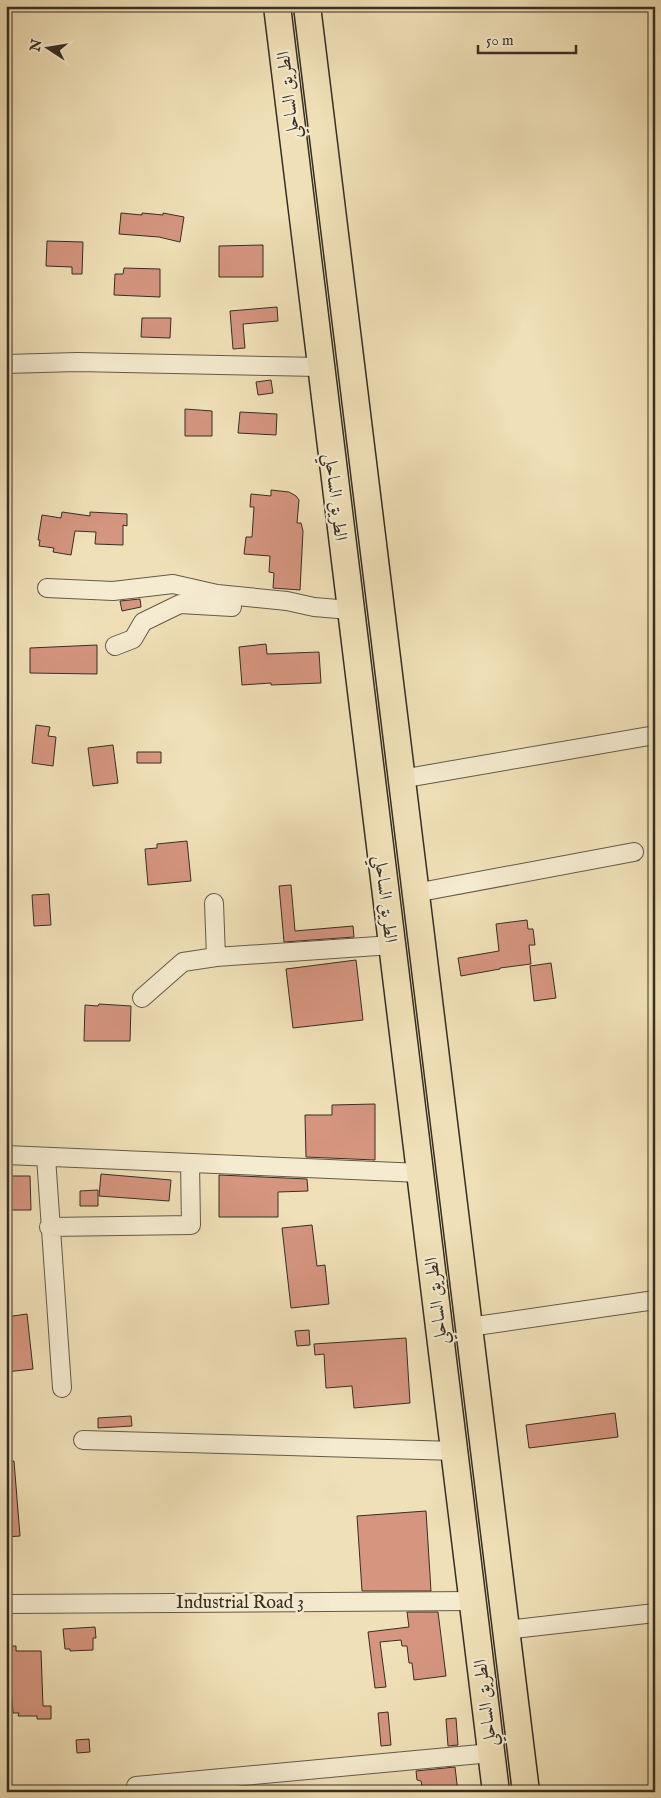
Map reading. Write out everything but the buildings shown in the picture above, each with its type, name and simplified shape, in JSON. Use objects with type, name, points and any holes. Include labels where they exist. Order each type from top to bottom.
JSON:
[{"type":"highway","name":"الطريق الساحلي","points":[[277,6],[496,1792]]},
{"type":"highway","name":"الطريق الساحلي","points":[[307,6],[526,1792]]},
{"type":"street","points":[[6,364],[77,362],[320,367]]},
{"type":"street","points":[[47,588],[113,591],[173,584],[217,594],[350,610]]},
{"type":"street","points":[[115,646],[133,639],[143,622],[180,604],[292,612],[314,607]]},
{"type":"street","points":[[401,779],[655,735]]},
{"type":"street","points":[[415,893],[634,852]]},
{"type":"street","points":[[214,903],[216,957]]},
{"type":"street","points":[[142,998],[183,962],[216,957],[392,945]]},
{"type":"street","points":[[6,1155],[421,1173]]},
{"type":"street","points":[[46,1157],[62,1388]]},
{"type":"street","points":[[50,1227],[191,1225],[190,1163]]},
{"type":"street","points":[[469,1327],[655,1300]]},
{"type":"street","points":[[83,1440],[454,1451]]},
{"type":"street","name":"Industrial Road 3","points":[[6,1604],[473,1601]]},
{"type":"street","points":[[506,1630],[655,1613]]},
{"type":"street","points":[[136,1786],[491,1754]]}]
